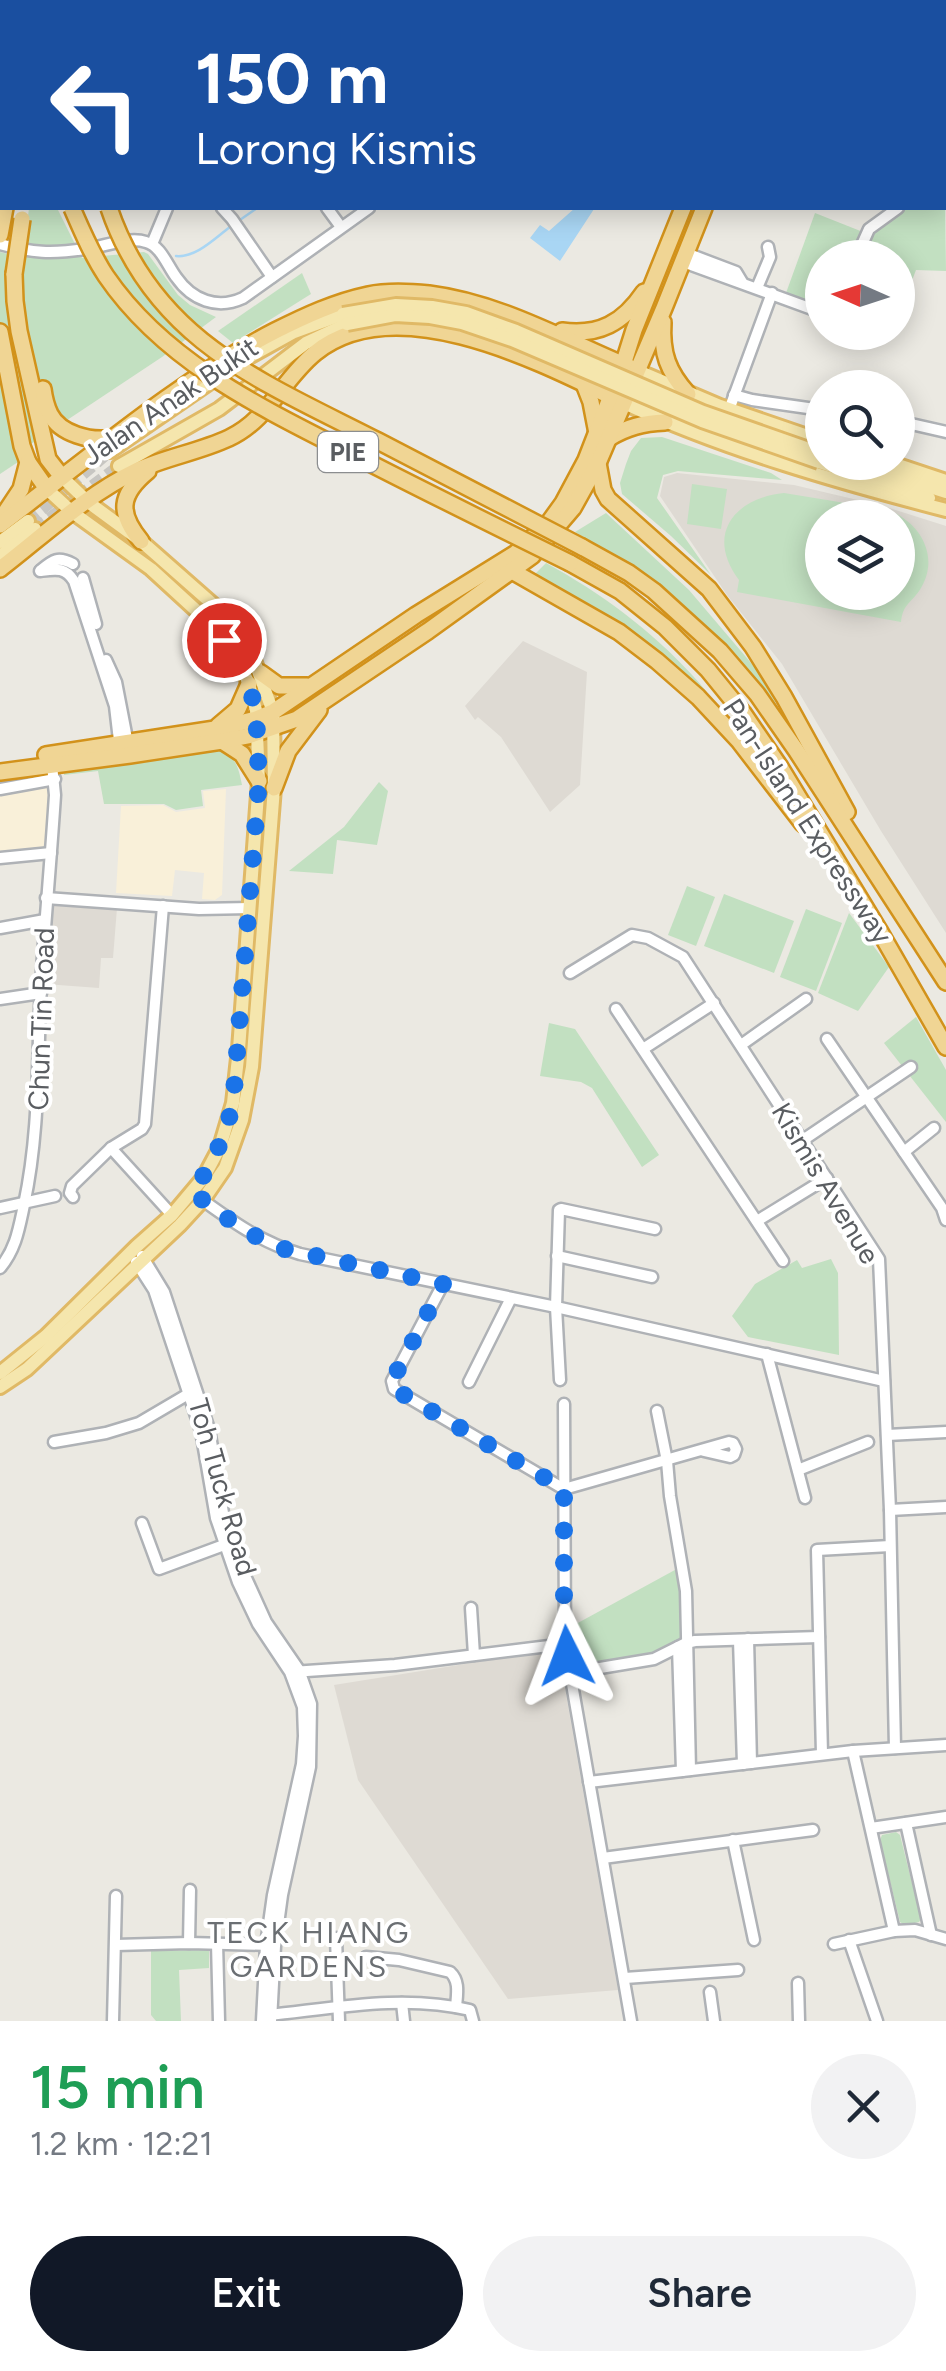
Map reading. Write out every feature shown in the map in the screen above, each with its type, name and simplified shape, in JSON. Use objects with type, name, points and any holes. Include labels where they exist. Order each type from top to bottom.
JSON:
[{"type":"highway","name":"Pan-Island Expressway","points":[[73,210],[94,255],[125,300],[162,337],[211,376],[272,413],[570,563],[620,591],[666,627],[742,713],[780,767],[946,1047]]},
{"type":"highway","name":"Pan-Island Expressway","points":[[111,210],[130,255],[160,301],[203,344],[265,385],[629,573],[720,651],[757,694],[946,982]]},
{"type":"highway","points":[[0,762],[125,750],[218,735],[273,720],[296,719],[532,556],[573,508],[598,463],[634,330],[682,210]]},
{"type":"highway","points":[[620,382],[664,308],[703,210]]},
{"type":"highway","points":[[23,213],[14,301],[20,331],[32,352],[46,423],[48,459],[62,477]]},
{"type":"highway","points":[[544,327],[581,334],[602,330],[638,300],[658,270]]},
{"type":"highway","name":"Jalan Anak Bukit","points":[[0,522],[113,444],[235,352],[317,311],[366,295],[431,294],[544,327],[564,337],[620,382]]},
{"type":"highway","points":[[664,308],[663,354],[673,378],[695,397]]},
{"type":"highway","name":"Jalan Anak Bukit","points":[[0,570],[118,481],[158,462],[229,438],[247,427],[313,354],[353,333],[396,328],[438,330],[508,351],[584,384],[620,382]]},
{"type":"highway","points":[[0,332],[28,462],[47,489]]},
{"type":"highway","points":[[555,371],[566,355],[564,337]]},
{"type":"highway","points":[[584,384],[603,436]]},
{"type":"highway","points":[[273,720],[310,686],[516,554],[537,536],[563,503],[603,436],[636,425],[665,422]]},
{"type":"highway","points":[[46,423],[113,444]]},
{"type":"highway","points":[[0,522],[21,490],[28,462]]},
{"type":"highway","points":[[141,541],[127,519],[126,496],[134,483],[158,462]]},
{"type":"highway","points":[[598,463],[608,499],[709,589],[753,647],[861,838],[866,859]]},
{"type":"highway","points":[[512,572],[606,624],[657,662],[740,741],[804,825],[819,833]]},
{"type":"highway","points":[[218,735],[255,679],[279,686],[310,686]]},
{"type":"highway","points":[[218,735],[242,754],[267,784],[327,699]]},
{"type":"highway","points":[[0,772],[53,772],[125,750]]},
{"type":"main road","name":"Jalan Anak Bukit","points":[[113,444],[238,363],[294,332],[396,306],[466,313],[516,331],[620,382]]},
{"type":"main road","name":"Jalan Anak Bukit","points":[[119,466],[219,409],[345,319]]},
{"type":"main road","points":[[620,382],[695,397],[805,445]]},
{"type":"main road","points":[[620,382],[665,422],[874,492],[946,507]]},
{"type":"main road","points":[[620,382],[805,447]]},
{"type":"main road","points":[[695,397],[690,419],[702,434]]},
{"type":"main road","points":[[915,471],[946,481]]},
{"type":"main road","points":[[0,1373],[137,1256],[172,1215],[198,1196],[220,1148],[233,1103],[250,908],[267,784],[250,649],[216,607],[62,477]]},
{"type":"main road","points":[[885,480],[946,507]]},
{"type":"main road","points":[[908,480],[946,492]]},
{"type":"main road","points":[[0,1387],[27,1369],[198,1196],[225,1168],[235,1145],[250,1080],[273,720],[255,679],[210,624],[150,569],[47,489]]},
{"type":"main road","points":[[0,542],[31,525],[0,556]]},
{"type":"street","points":[[152,244],[166,210]]},
{"type":"street","points":[[224,210],[272,277]]},
{"type":"street","points":[[329,210],[341,226]]},
{"type":"street","points":[[0,244],[40,254],[134,240],[152,244],[189,292],[206,301],[225,304],[272,277],[366,210]]},
{"type":"street","points":[[864,240],[869,230],[895,210]]},
{"type":"street","points":[[757,288],[770,258],[768,247]]},
{"type":"street","points":[[684,257],[805,306]]},
{"type":"street","points":[[729,410],[772,293]]},
{"type":"street","points":[[734,395],[805,408]]},
{"type":"street","points":[[915,425],[946,432]]},
{"type":"street","points":[[73,564],[62,558],[54,559],[40,570],[61,569],[74,581],[125,750]]},
{"type":"street","points":[[83,578],[116,682],[125,750]]},
{"type":"street","points":[[0,789],[53,772]]},
{"type":"street","name":"Chun Tin Road","points":[[0,1268],[13,1249],[24,1204],[38,1110],[53,772]]},
{"type":"street","points":[[0,858],[52,853]]},
{"type":"street","points":[[46,898],[200,910],[250,908]]},
{"type":"street","points":[[73,1197],[72,1186],[111,1148],[146,1124],[163,906]]},
{"type":"street","points":[[0,928],[45,920]]},
{"type":"street","name":"Kismis Avenue","points":[[570,973],[622,939],[640,935],[683,956],[880,1259],[895,1748]]},
{"type":"street","points":[[0,999],[41,993]]},
{"type":"street","points":[[741,1045],[806,999]]},
{"type":"street","points":[[642,1049],[714,1003]]},
{"type":"street","points":[[616,1009],[783,1261]]},
{"type":"street","points":[[828,1039],[944,1207],[946,1220]]},
{"type":"street","points":[[802,1140],[910,1067]]},
{"type":"street","points":[[904,1152],[934,1128]]},
{"type":"street","points":[[111,1148],[172,1215]]},
{"type":"street","points":[[757,1221],[827,1178]]},
{"type":"street","points":[[0,1208],[55,1196]]},
{"type":"street","points":[[198,1196],[243,1230],[280,1248],[884,1381]]},
{"type":"street","points":[[560,1380],[556,1307],[560,1209],[655,1229]]},
{"type":"street","name":"Toh Tuck Road","points":[[137,1256],[164,1292],[206,1452],[224,1545],[254,1618],[294,1671]]},
{"type":"street","points":[[557,1256],[652,1277]]},
{"type":"street","points":[[443,1284],[392,1381],[394,1389],[564,1489],[704,1451]]},
{"type":"street","points":[[469,1382],[511,1298]]},
{"type":"street","points":[[767,1354],[806,1498]]},
{"type":"street","points":[[54,1442],[138,1423],[192,1393]]},
{"type":"street","name":"Toh Tuck Road","points":[[192,1393],[209,1429],[232,1541],[262,1616],[294,1671],[303,1707],[302,1764],[294,1822],[274,1895],[266,2018]]},
{"type":"street","points":[[564,1404],[564,1644],[631,2021]]},
{"type":"street","points":[[657,1411],[685,1582],[682,1645],[686,1770]]},
{"type":"street","points":[[887,1435],[946,1432]]},
{"type":"street","points":[[798,1470],[868,1442]]},
{"type":"street","points":[[890,1510],[946,1507]]},
{"type":"street","name":"Toh Tuck Road","points":[[142,1523],[159,1569],[224,1545]]},
{"type":"street","points":[[822,1754],[817,1550],[890,1546]]},
{"type":"street","points":[[470,1608],[474,1655]]},
{"type":"street","points":[[570,1673],[654,1659],[682,1645],[819,1637]]},
{"type":"street","points":[[744,1640],[747,1763]]},
{"type":"street","points":[[294,1671],[395,1665],[564,1644]]},
{"type":"street","points":[[589,1782],[822,1754],[946,1745]]},
{"type":"street","points":[[853,1751],[894,1931]]},
{"type":"street","points":[[871,1828],[946,1817]]},
{"type":"street","points":[[906,1823],[932,1935]]},
{"type":"street","points":[[603,1858],[813,1830]]},
{"type":"street","points":[[732,1840],[754,1940]]},
{"type":"street","points":[[189,1943],[190,1890]]},
{"type":"street","points":[[113,2021],[116,1896]]},
{"type":"street","points":[[834,1944],[917,1930],[946,1940]]},
{"type":"street","points":[[336,1938],[339,2021]]},
{"type":"street","points":[[849,1940],[877,2021]]},
{"type":"street","points":[[216,1944],[219,2021]]},
{"type":"street","points":[[116,1945],[271,1945]]},
{"type":"street","points":[[366,1957],[450,1972],[456,1976],[456,2007]]},
{"type":"street","points":[[625,1978],[738,1970]]},
{"type":"street","points":[[798,1984],[799,2021]]},
{"type":"street","points":[[710,1992],[714,2021]]},
{"type":"street","points":[[402,2003],[404,2021]]},
{"type":"street","points":[[266,2018],[338,2007],[402,2003],[470,2010],[474,2021]]},
{"type":"shaded area","points":[[677,473],[794,485],[858,500],[805,500],[805,610],[915,610],[915,516],[946,526],[946,933],[782,664],[727,595],[660,496],[664,477]]},
{"type":"shaded area","points":[[523,641],[587,672],[580,785],[550,812],[501,737],[478,717],[475,720],[465,706]]},
{"type":"shaded area","points":[[50,784],[48,855],[0,861],[0,791]]},
{"type":"shaded area","points":[[226,789],[222,895],[215,900],[202,899],[204,873],[175,870],[172,896],[116,893],[121,806],[163,805],[176,812],[205,808],[203,791]]},
{"type":"shaded area","points":[[51,904],[117,908],[113,958],[101,958],[99,988],[45,984]]},
{"type":"shaded area","points":[[558,1649],[618,1990],[508,1999],[358,1780],[334,1685]]},
{"type":"green space","points":[[29,210],[58,210],[82,258],[144,252],[178,295],[216,317],[19,452],[21,460],[0,474],[0,252],[23,258]]},
{"type":"green space","points":[[902,210],[945,210],[946,271],[915,273],[915,240],[869,240],[871,232]]},
{"type":"green space","points":[[815,213],[863,232],[859,240],[805,240]]},
{"type":"green space","points":[[805,241],[805,300],[786,293]]},
{"type":"green space","points":[[302,273],[311,294],[233,343],[218,331]]},
{"type":"green space","points":[[662,437],[782,480],[678,471],[663,475],[657,498],[711,575],[622,494],[620,483],[631,451],[641,438]]},
{"type":"green space","points":[[692,484],[727,489],[721,529],[687,524]]},
{"type":"green space","points":[[784,493],[827,500],[805,500],[805,604],[737,592],[739,580],[729,564],[725,534],[730,522],[751,502]]},
{"type":"green space","points":[[606,513],[689,590],[757,670],[791,730],[638,570],[575,532]]},
{"type":"green space","points":[[915,529],[927,552],[921,588],[915,596]]},
{"type":"green space","points":[[546,563],[606,600],[660,643],[699,683],[735,732],[691,684],[532,577]]},
{"type":"green space","points":[[835,610],[905,610],[901,622]]},
{"type":"green space","points":[[225,749],[236,765],[242,785],[201,790],[203,806],[176,810],[164,804],[104,804],[98,771],[64,775],[64,769],[73,763]]},
{"type":"green space","points":[[379,782],[388,791],[377,845],[337,840],[333,874],[289,871],[344,827]]},
{"type":"green space","points":[[687,886],[715,897],[696,946],[668,935]]},
{"type":"green space","points":[[724,894],[794,921],[774,973],[704,946]]},
{"type":"green space","points":[[806,909],[842,923],[816,991],[780,977]]},
{"type":"green space","points":[[849,913],[889,967],[858,1011],[818,993]]},
{"type":"green space","points":[[916,1017],[946,1070],[946,1122],[884,1043]]},
{"type":"green space","points":[[549,1023],[575,1029],[659,1155],[642,1167],[592,1088],[581,1082],[540,1076]]},
{"type":"green space","points":[[831,1259],[838,1273],[839,1355],[748,1337],[732,1316],[755,1284],[797,1260],[802,1268]]},
{"type":"green space","points":[[684,1565],[687,1642],[656,1657],[570,1673],[565,1630]]},
{"type":"green space","points":[[882,1835],[900,1835],[921,1919],[905,1925],[900,1922],[880,1840]]},
{"type":"green space","points":[[209,1950],[209,1968],[179,1970],[181,2021],[156,2021],[151,2015],[151,1951]]},
{"type":"water","points":[[573,210],[593,210],[560,261],[530,238],[540,225],[549,231]]},
{"type":"waterway","points":[[237,222],[254,210]]},
{"type":"waterway","points":[[176,256],[198,251],[230,227]]},
{"type":"tunnel","points":[[28,521],[110,451]]},
{"type":"tunnel","points":[[35,529],[119,466]]},
{"type":"district","name":"TECK HIANG GARDENS","points":[[309,1949]]},
{"type":"route","points":[[224,640],[245,673],[256,710],[259,781],[233,1103],[220,1148],[192,1192],[243,1230],[280,1248],[443,1284],[392,1385],[564,1489],[567,1656]]}]
